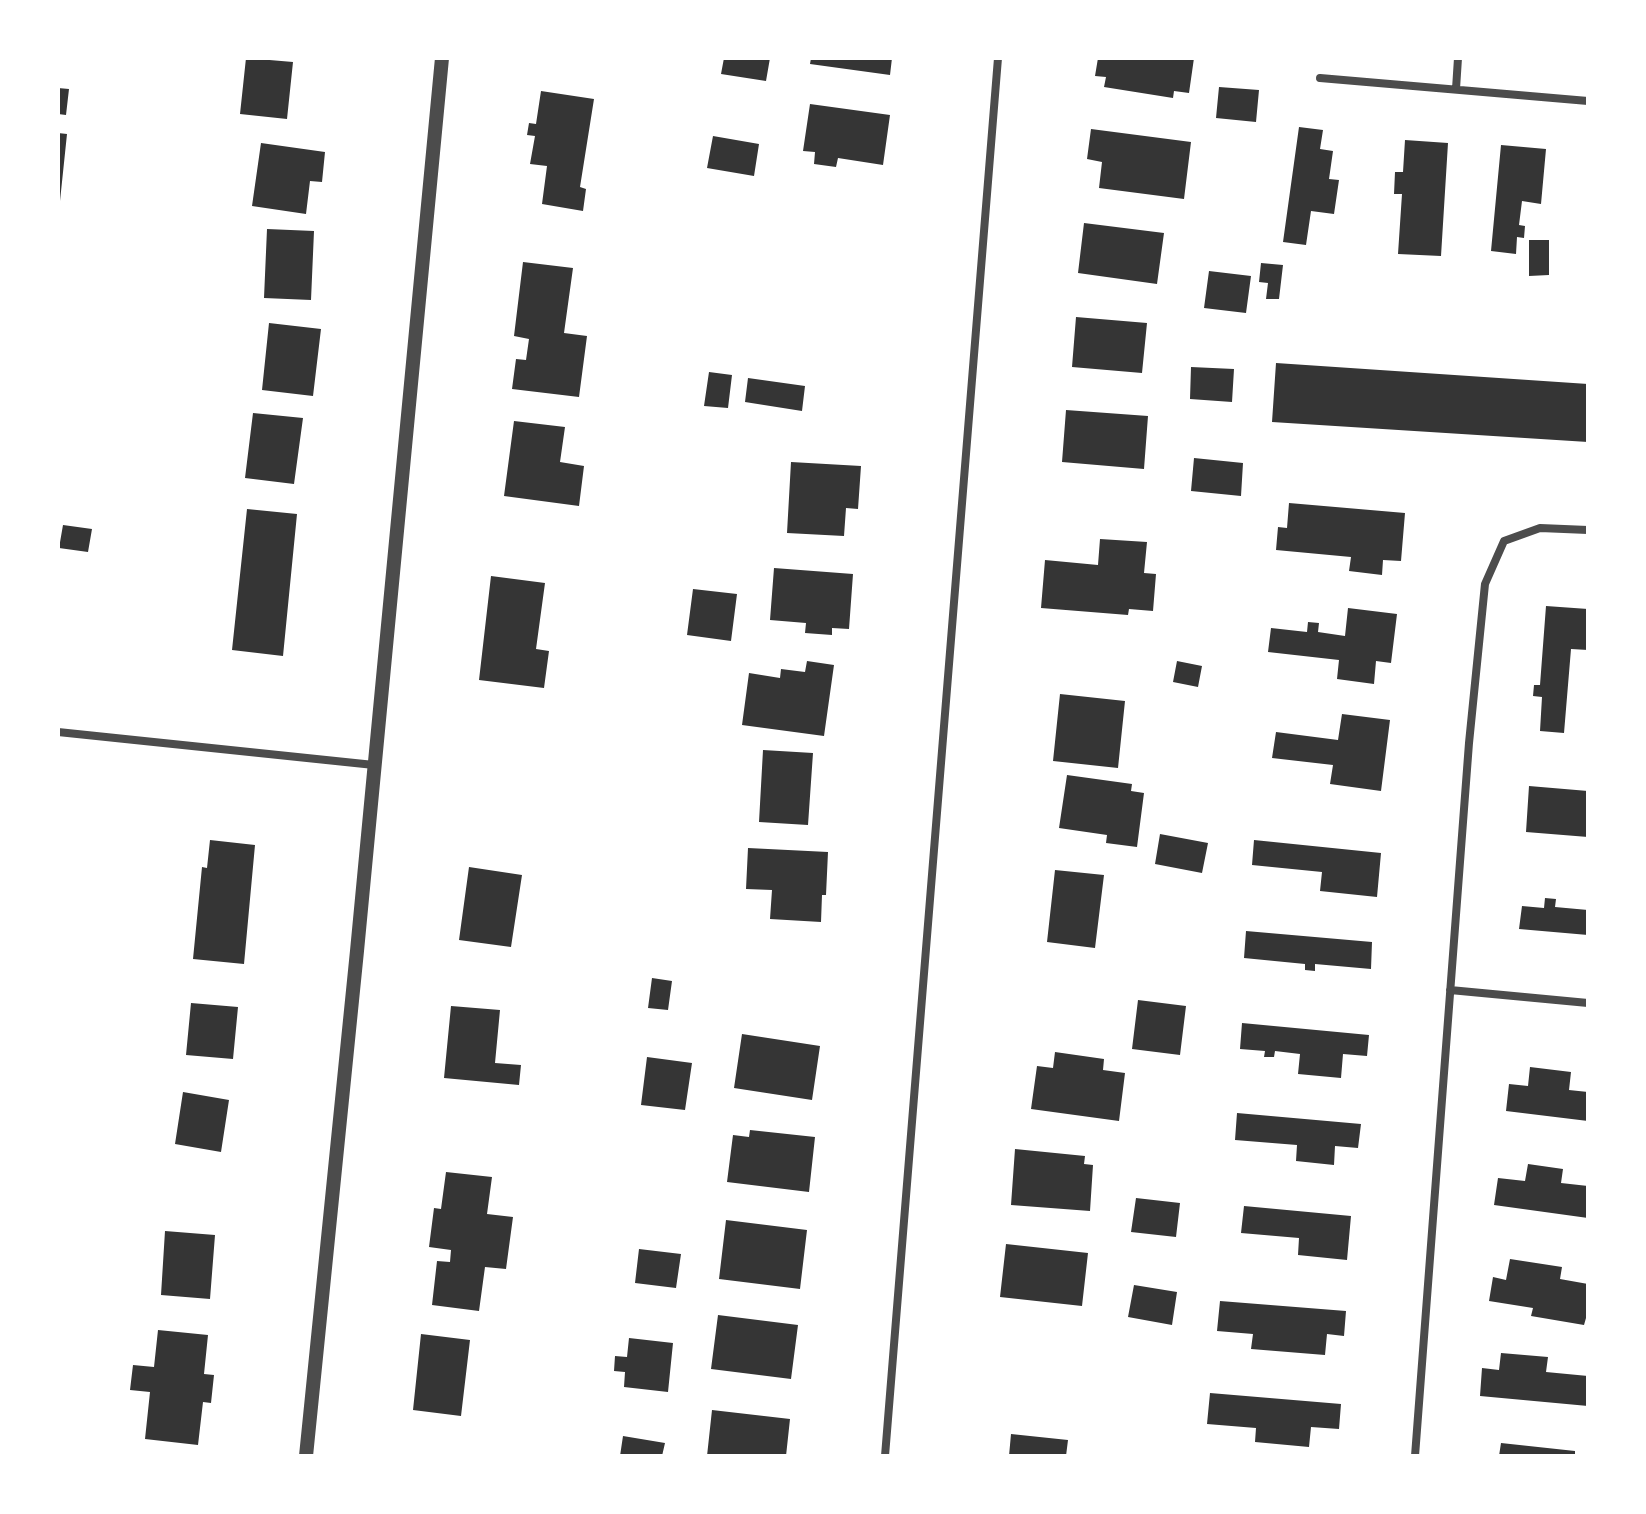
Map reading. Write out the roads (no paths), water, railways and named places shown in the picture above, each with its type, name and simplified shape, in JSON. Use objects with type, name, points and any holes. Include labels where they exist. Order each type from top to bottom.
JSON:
[{"type":"street","points":[[306,1456],[442,58]]},
{"type":"street","points":[[885,1456],[998,58]]},
{"type":"street","points":[[1456,89],[1458,58]]},
{"type":"street","points":[[1320,78],[1588,101]]},
{"type":"street","points":[[1415,1456],[1469,743],[1485,584],[1504,541],[1540,528],[1588,530]]},
{"type":"street","points":[[58,732],[374,765]]},
{"type":"street","points":[[1450,990],[1588,1003]]}]
